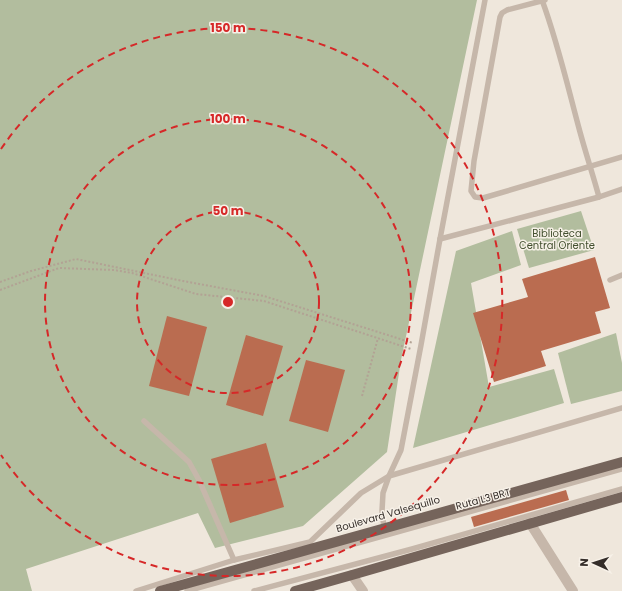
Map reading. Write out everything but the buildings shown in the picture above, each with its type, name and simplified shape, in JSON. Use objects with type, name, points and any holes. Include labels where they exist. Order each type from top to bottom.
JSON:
[{"type":"main road","name":"Boulevard Valsequillo","points":[[165,590],[622,462]]},
{"type":"main road","points":[[295,591],[307,590],[622,497]]},
{"type":"street","points":[[530,523],[573,591]]},
{"type":"street","points":[[352,576],[363,591]]},
{"type":"lane","points":[[384,528],[382,511],[383,493],[401,450],[422,345],[440,239],[485,0]]},
{"type":"lane","points":[[599,197],[591,166],[560,56],[543,0],[507,10],[502,13],[500,17],[474,161],[471,191],[476,197],[483,198],[591,166],[622,157]]},
{"type":"lane","points":[[440,239],[599,197],[622,189]]},
{"type":"lane","points":[[610,280],[622,275]]},
{"type":"lane","points":[[136,591],[234,560],[310,542],[361,493],[389,476],[622,408]]},
{"type":"lane","points":[[144,421],[189,462],[199,480],[234,560]]},
{"type":"lane","name":"Ruta L3 BRT","points":[[186,591],[622,469]]},
{"type":"lane","points":[[254,591],[412,549],[622,489]]},
{"type":"path","points":[[0,282],[32,271],[76,259],[264,296],[422,345]]},
{"type":"path","points":[[0,290],[59,268],[114,270],[132,273],[196,294],[264,301],[420,352]]},
{"type":"path","points":[[362,396],[378,338]]},
{"type":"green space","points":[[0,0],[477,0],[401,360],[387,452],[303,526],[215,548],[198,513],[26,569],[32,591],[0,591]]},
{"type":"green space","name":"Biblioteca Central Oriente","points":[[581,211],[594,250],[529,268],[517,229]]},
{"type":"green space","points":[[512,231],[521,265],[471,283],[489,387],[554,369],[564,403],[413,448],[456,251]]},
{"type":"green space","points":[[616,333],[622,363],[622,391],[571,404],[558,353]]}]
